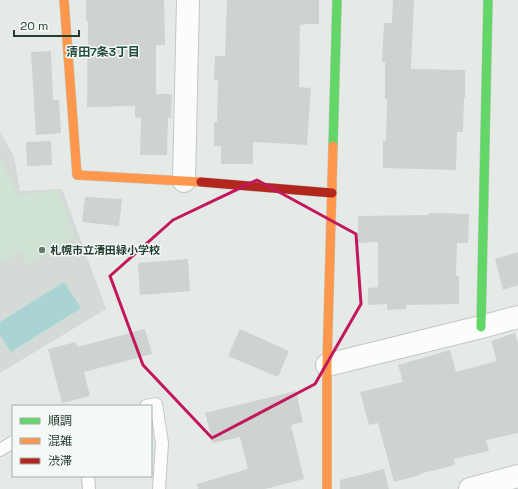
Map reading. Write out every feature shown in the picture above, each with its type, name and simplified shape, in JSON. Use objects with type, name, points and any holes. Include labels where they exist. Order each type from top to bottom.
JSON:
[{"type":"street","points":[[64,0],[77,175],[184,181],[332,193]]},
{"type":"street","points":[[184,181],[188,0]]},
{"type":"street","points":[[327,489],[327,365],[337,0]]},
{"type":"street","points":[[481,327],[488,0]]},
{"type":"street","points":[[327,365],[518,317]]},
{"type":"street","points":[[470,489],[518,476]]},
{"type":"lane","points":[[151,405],[156,404],[162,443],[159,489]]},
{"type":"lane","points":[[0,450],[12,443]]},
{"type":"lane","points":[[88,477],[89,489]]},
{"type":"highlighted area","points":[[257,180],[356,234],[361,304],[315,384],[212,438],[143,365],[110,276],[173,220]]},
{"type":"shaded area","name":"札幌市立清田緑小学校","points":[[0,132],[14,156],[20,191],[62,189],[106,309],[0,373]]},
{"type":"green space","points":[[0,159],[18,195],[58,190],[74,236],[28,265],[19,252],[0,263]]},
{"type":"water","points":[[64,282],[81,308],[11,352],[0,335],[0,322]]},
{"type":"building","points":[[86,0],[164,0],[165,45],[156,45],[156,94],[172,94],[171,118],[168,118],[167,155],[140,155],[141,118],[135,117],[135,106],[87,107],[88,21],[86,21]]},
{"type":"building","points":[[227,0],[319,0],[319,24],[300,25],[299,87],[311,88],[307,145],[253,142],[253,164],[221,164],[221,146],[214,146],[214,122],[217,122],[218,80],[214,80],[215,56],[225,56]]},
{"type":"building","points":[[393,0],[414,0],[411,69],[465,70],[463,132],[457,132],[456,170],[383,168],[383,141],[386,141],[387,99],[385,99],[385,62],[382,62],[384,23],[392,23]]},
{"type":"building","points":[[51,51],[53,100],[59,100],[61,133],[36,135],[31,52]]},
{"type":"building","points":[[51,141],[52,165],[27,166],[26,142]]},
{"type":"building","points":[[85,197],[122,199],[119,226],[82,222]]},
{"type":"building","points":[[429,213],[469,214],[468,243],[457,243],[456,276],[459,276],[459,304],[406,305],[406,309],[387,310],[387,304],[368,305],[368,288],[378,287],[378,242],[358,243],[358,216],[429,215]]},
{"type":"building","points":[[518,252],[518,285],[503,290],[495,259]]},
{"type":"building","points":[[188,259],[190,291],[140,295],[138,263]]},
{"type":"building","points":[[145,329],[152,354],[84,372],[90,396],[62,403],[48,349],[76,342],[77,347]]},
{"type":"building","points":[[240,329],[289,351],[278,377],[228,356]]},
{"type":"building","points":[[515,333],[518,342],[518,433],[486,440],[489,451],[454,459],[455,465],[394,482],[378,423],[369,425],[360,392],[403,382],[398,365],[450,350],[456,372],[497,361],[491,341]]},
{"type":"building","points":[[296,391],[303,422],[291,425],[304,479],[265,489],[198,489],[197,484],[248,469],[240,437],[213,443],[205,413]]},
{"type":"building","points":[[384,469],[389,489],[340,489],[340,480]]},
{"type":"traffic: fast","points":[[333,146],[337,0]]},
{"type":"traffic: fast","points":[[481,327],[488,0]]},
{"type":"traffic: slow","points":[[64,0],[77,175],[201,182]]},
{"type":"traffic: slow","points":[[327,489],[327,365],[333,146]]},
{"type":"traffic: jam","points":[[201,182],[332,193]]},
{"type":"place","name":"札幌市立清田緑小学校","points":[[42,250]]},
{"type":"district","name":"清田7条3丁目","points":[[103,52]]}]
